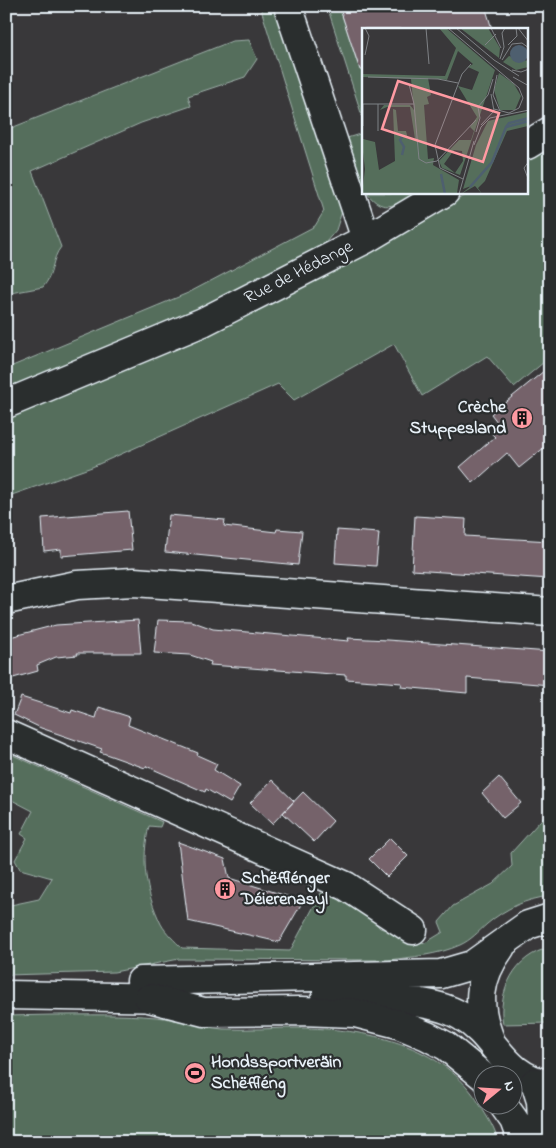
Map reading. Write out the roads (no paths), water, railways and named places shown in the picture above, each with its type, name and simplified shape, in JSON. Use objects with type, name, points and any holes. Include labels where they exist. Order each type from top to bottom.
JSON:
[{"type":"main road","name":"Rue de Hédange","points":[[6,404],[203,322],[366,239],[288,6]]},
{"type":"main road","points":[[528,144],[550,131]]},
{"type":"main road","points":[[366,239],[443,194]]},
{"type":"main road","points":[[6,600],[77,585],[134,582],[550,612]]},
{"type":"main road","points":[[6,734],[346,886],[413,930]]},
{"type":"main road","points":[[6,988],[132,981],[441,974],[472,965],[528,925],[550,918]]},
{"type":"main road","points":[[492,1046],[482,1020],[480,991],[488,964],[505,941]]},
{"type":"main road","points":[[6,995],[408,1002],[444,1008],[461,1016],[477,1028],[511,1068],[542,1083],[542,1142]]},
{"type":"main road","points":[[149,998],[204,1012],[355,1013],[398,1024],[427,1036],[446,1046],[474,1068]]},
{"type":"main road","points":[[511,1116],[522,1142]]},
{"type":"place","name":"Crèche Stuppesland","points":[[522,418]]},
{"type":"place","name":"Schëfflénger Déierenasyl","points":[[225,889]]},
{"type":"place","name":"Hondssportveräin Schëffléng","points":[[195,1073]]}]
